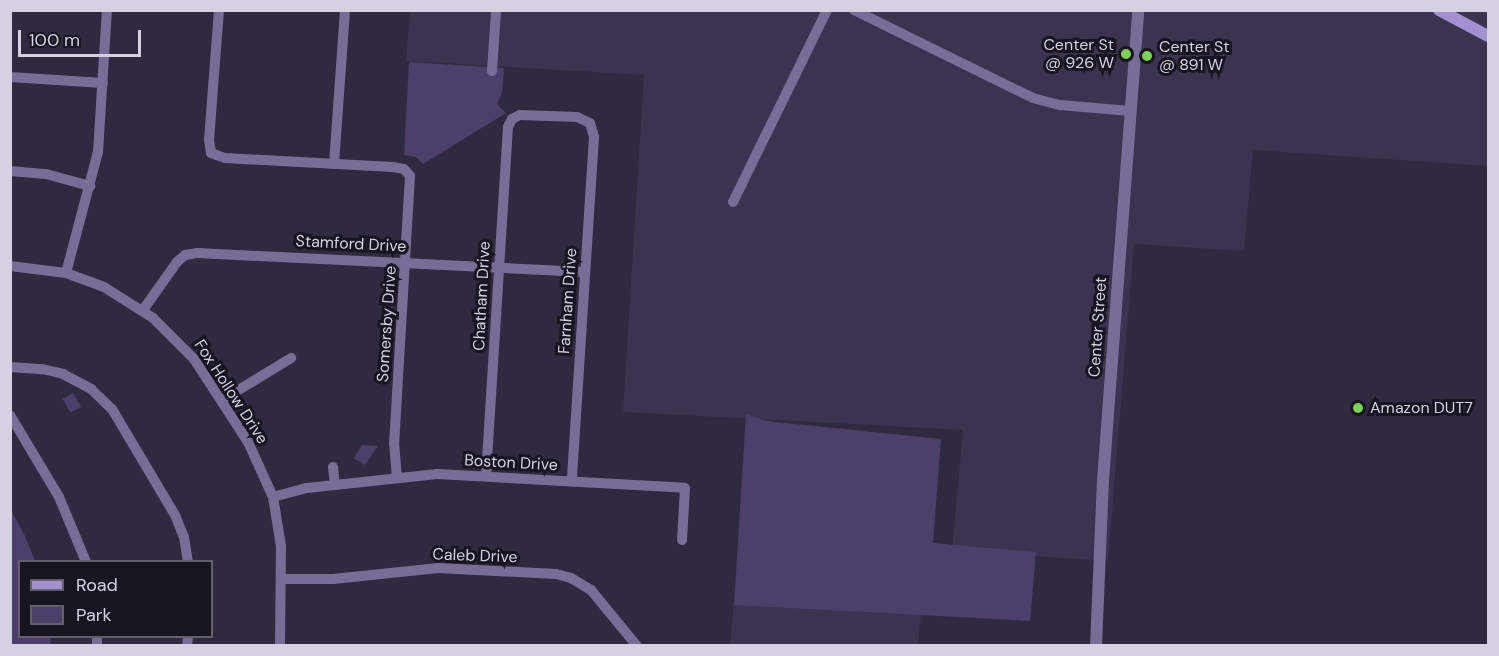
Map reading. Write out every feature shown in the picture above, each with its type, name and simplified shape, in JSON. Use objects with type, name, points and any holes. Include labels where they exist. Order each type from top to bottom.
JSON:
[{"type":"main road","points":[[1439,10],[1488,36]]},
{"type":"street","points":[[66,273],[98,152],[107,10]]},
{"type":"street","points":[[219,10],[209,140],[211,153],[225,158],[334,164],[345,10]]},
{"type":"street","points":[[492,71],[496,10]]},
{"type":"street","points":[[733,202],[827,10]]},
{"type":"street","points":[[854,10],[1034,98],[1060,105],[1131,111]]},
{"type":"street","name":"Center Street","points":[[1096,645],[1103,480],[1138,10]]},
{"type":"street","points":[[10,77],[103,83]]},
{"type":"street","name":"Chatham Drive","points":[[486,476],[507,131],[512,120],[520,115],[577,117],[590,123]]},
{"type":"street","name":"Farnham Drive","points":[[572,481],[594,137],[590,123]]},
{"type":"street","name":"Somersby Drive","points":[[334,164],[393,167],[409,172],[411,186],[394,443],[397,478]]},
{"type":"street","points":[[10,171],[45,174],[90,186]]},
{"type":"street","name":"Stamford Drive","points":[[143,310],[177,262],[191,254],[406,262],[585,272]]},
{"type":"street","name":"Fox Hollow Drive","points":[[10,266],[66,273],[104,288],[143,310],[184,346],[222,400],[255,455],[273,498],[279,530],[282,579],[280,645]]},
{"type":"street","points":[[222,400],[291,358]]},
{"type":"street","points":[[10,367],[42,369],[63,374],[91,389],[112,409],[175,515],[184,537],[188,560]]},
{"type":"street","points":[[10,415],[59,497],[86,560]]},
{"type":"street","points":[[333,467],[335,486]]},
{"type":"street","name":"Boston Drive","points":[[273,498],[302,489],[437,474],[685,488],[681,540]]},
{"type":"street","name":"Caleb Drive","points":[[282,579],[333,579],[438,568],[556,574],[578,582],[597,596],[637,645]]},
{"type":"shaded area","points":[[410,10],[1488,11],[1488,166],[1253,150],[1244,251],[1134,244],[1108,561],[952,551],[963,430],[623,412],[644,75],[406,61]]},
{"type":"shaded area","points":[[734,603],[921,613],[918,645],[730,646]]},
{"type":"green space","points":[[409,62],[504,68],[502,93],[497,104],[506,113],[423,164],[416,157],[404,155]]},
{"type":"green space","points":[[73,393],[81,407],[71,413],[63,399]]},
{"type":"green space","points":[[746,414],[766,421],[941,439],[933,543],[1036,552],[1030,621],[734,605]]},
{"type":"green space","points":[[362,445],[378,446],[365,465],[354,458]]},
{"type":"green space","points":[[11,510],[35,560],[18,560],[18,638],[51,638],[50,645],[11,645]]},
{"type":"place","name":"Center St @ 926 W","points":[[1126,54]]},
{"type":"place","name":"Center St @ 891 W","points":[[1147,56]]},
{"type":"place","name":"Amazon DUT7","points":[[1358,408]]}]
